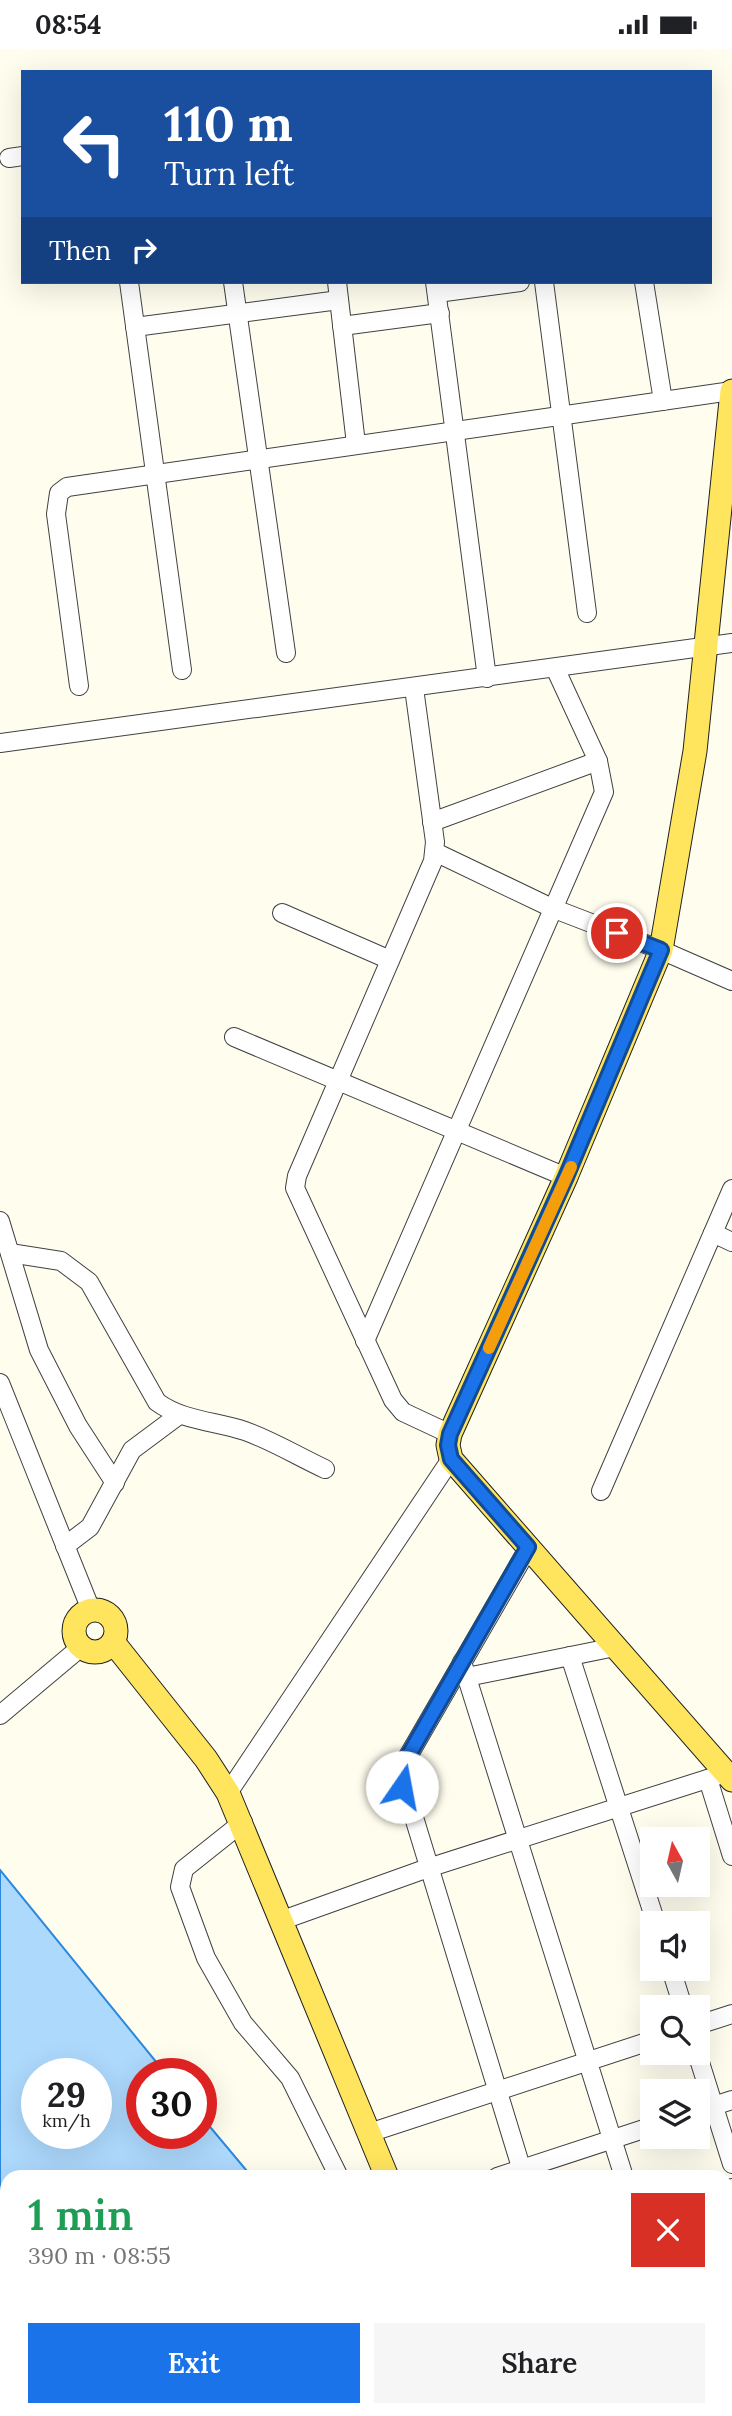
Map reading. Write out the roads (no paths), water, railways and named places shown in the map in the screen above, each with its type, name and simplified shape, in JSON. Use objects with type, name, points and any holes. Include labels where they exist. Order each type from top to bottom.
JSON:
[{"type":"main road","points":[[722,1777],[615,1647],[451,1459],[448,1445],[450,1434],[566,1177],[661,950],[695,751],[732,391]]},
{"type":"main road","points":[[91,1610],[104,1612],[114,1621],[113,1642],[108,1648],[94,1653],[81,1647],[74,1629],[79,1617],[91,1610]]},
{"type":"main road","points":[[113,1642],[206,1759],[243,1822],[280,1921],[384,2170]]},
{"type":"street","points":[[129,284],[182,670]]},
{"type":"street","points":[[233,284],[256,458],[286,653]]},
{"type":"street","points":[[486,284],[436,287],[487,678]]},
{"type":"street","points":[[544,284],[587,613]]},
{"type":"street","points":[[644,284],[663,401]]},
{"type":"street","points":[[135,327],[237,314],[338,291],[356,444]]},
{"type":"street","points":[[342,326],[440,313]]},
{"type":"street","points":[[79,686],[56,514],[59,493],[77,484],[732,391]]},
{"type":"street","points":[[0,743],[732,643]]},
{"type":"street","points":[[365,1341],[604,792],[598,761],[555,668]]},
{"type":"street","points":[[414,688],[435,852],[297,1176],[295,1188],[393,1400],[403,1412],[450,1434]]},
{"type":"street","points":[[432,822],[598,761]]},
{"type":"street","points":[[435,852],[552,908],[732,981]]},
{"type":"street","points":[[282,913],[390,960]]},
{"type":"street","points":[[234,1037],[566,1177]]},
{"type":"street","points":[[601,1491],[732,1189]]},
{"type":"street","points":[[0,1221],[39,1350],[78,1426],[115,1483]]},
{"type":"street","points":[[713,1233],[732,1242]]},
{"type":"street","points":[[10,1253],[61,1261],[89,1282],[157,1402],[179,1415],[246,1431],[326,1469]]},
{"type":"street","points":[[0,1383],[91,1610]]},
{"type":"street","points":[[65,1546],[90,1527],[132,1450],[179,1415]]},
{"type":"street","points":[[228,1793],[451,1459]]},
{"type":"street","points":[[522,2170],[401,1775],[403,1765],[465,1670],[528,1547]]},
{"type":"street","points":[[1,1714],[81,1647]]},
{"type":"street","points":[[465,1670],[615,1647]]},
{"type":"street","points":[[570,1656],[652,1911]]},
{"type":"street","points":[[465,1670],[622,2170]]},
{"type":"street","points":[[280,1921],[428,1868],[722,1777],[732,1856]]},
{"type":"street","points":[[243,1822],[184,1869],[180,1887],[206,1958],[243,2023],[290,2078],[336,2170]]},
{"type":"street","points":[[710,2021],[732,2014]]},
{"type":"street","points":[[369,2133],[640,2044]]},
{"type":"street","points":[[710,2108],[732,2100]]},
{"type":"street","points":[[710,2117],[732,2164]]},
{"type":"street","points":[[531,2170],[640,2130]]},
{"type":"water","points":[[0,1870],[153,2058],[126,2058],[126,2149],[217,2149],[217,2135],[246,2170],[0,2170]]}]
